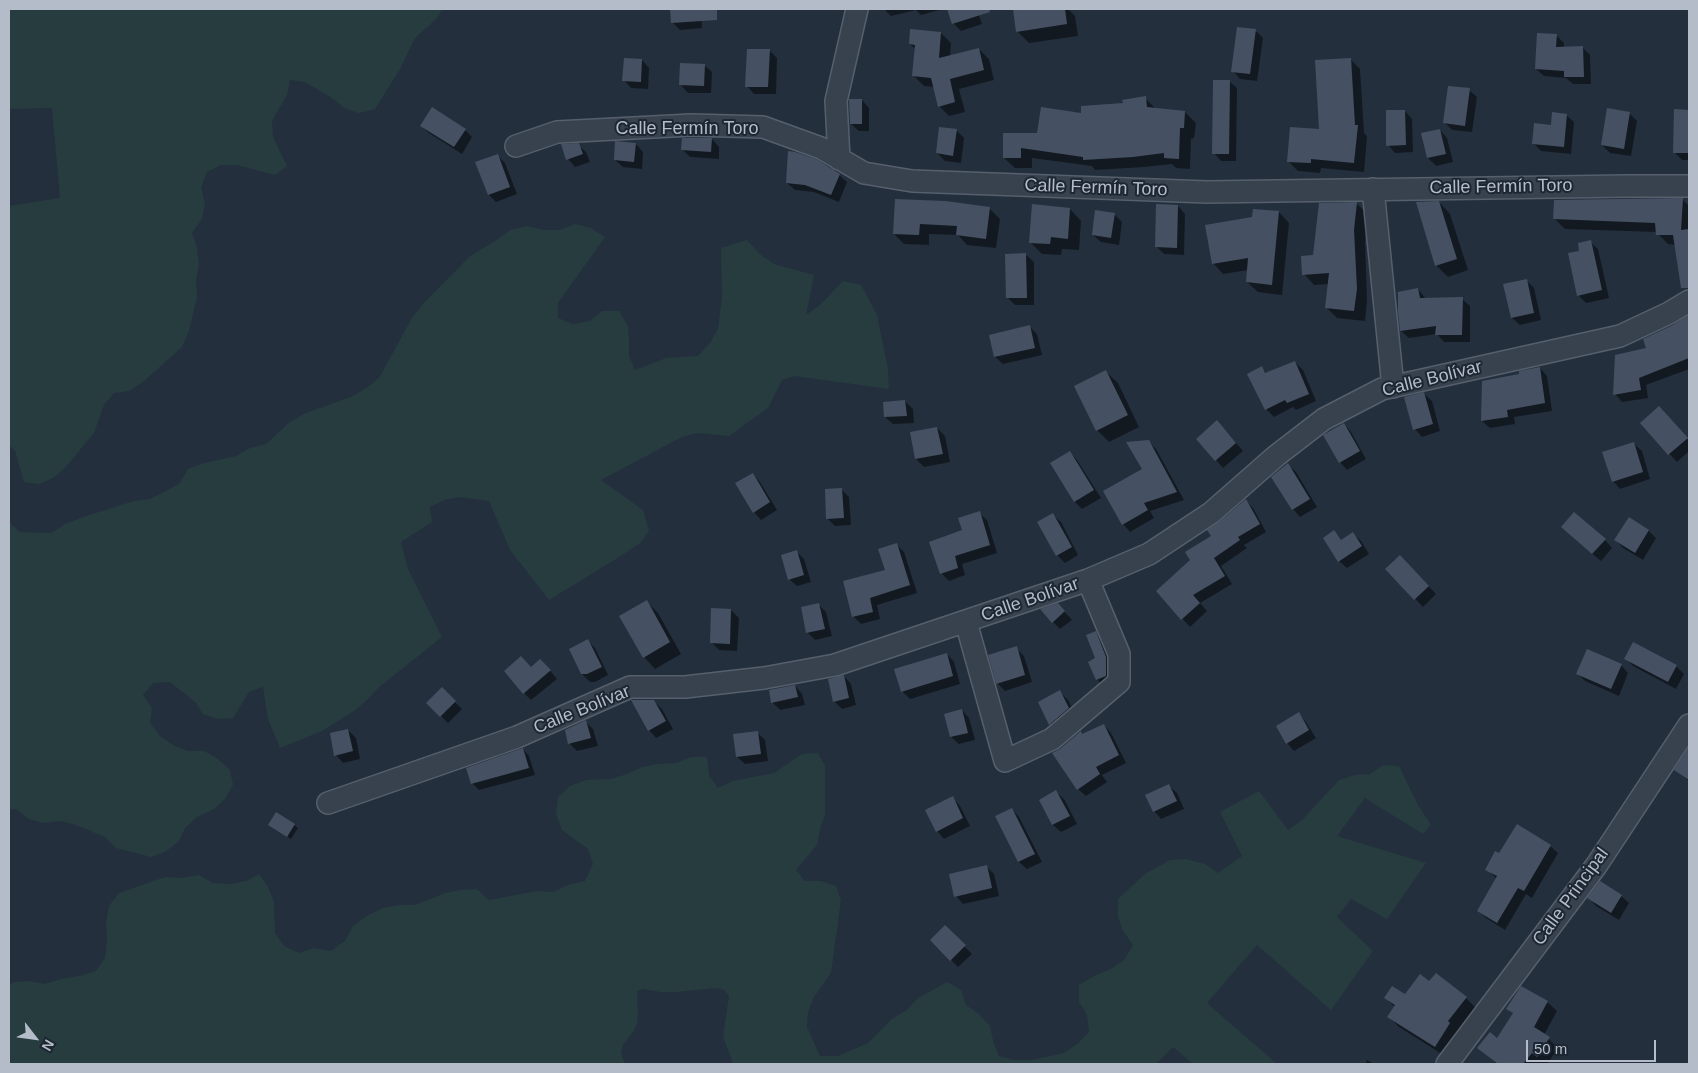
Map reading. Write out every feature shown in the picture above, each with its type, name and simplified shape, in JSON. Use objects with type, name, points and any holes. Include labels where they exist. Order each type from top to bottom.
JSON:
[{"type":"street","points":[[840,159],[836,101],[857,9]]},
{"type":"street","name":"Calle Fermín Toro","points":[[516,146],[557,132],[691,125],[763,127],[820,148],[864,174],[912,181],[1207,192],[1689,186]]},
{"type":"street","points":[[1373,189],[1393,387]]},
{"type":"street","name":"Calle Bolívar","points":[[328,803],[517,737],[630,687],[685,687],[764,678],[835,665],[1088,580],[1149,554],[1211,513],[1276,456],[1324,419],[1382,389],[1620,336],[1669,313],[1689,301]]},
{"type":"street","points":[[966,622],[1005,761],[1052,739],[1119,682],[1119,654],[1088,580]]},
{"type":"street","name":"Calle Principal","points":[[1447,1064],[1596,866],[1689,725]]},
{"type":"green space","points":[[9,9],[442,9],[438,17],[415,38],[400,69],[375,109],[359,113],[344,108],[332,98],[305,82],[290,80],[287,95],[272,121],[273,137],[287,166],[275,175],[237,165],[221,165],[207,172],[201,187],[205,204],[202,219],[192,233],[197,248],[199,264],[196,281],[197,297],[189,331],[182,347],[143,382],[129,391],[114,393],[104,405],[94,433],[65,468],[53,478],[39,484],[24,482],[15,451],[9,445],[9,206],[60,198],[52,108],[9,109]]},
{"type":"green space","points":[[575,224],[591,228],[605,237],[558,303],[558,318],[573,324],[590,321],[602,311],[619,311],[628,326],[629,356],[635,370],[666,358],[698,356],[710,343],[718,329],[722,296],[721,248],[747,240],[761,255],[774,264],[814,275],[806,315],[820,305],[843,281],[861,285],[877,315],[888,369],[889,389],[794,376],[782,380],[768,408],[729,436],[697,433],[682,437],[601,480],[643,510],[649,531],[640,543],[549,600],[510,550],[489,501],[460,497],[444,500],[430,507],[432,522],[401,542],[408,569],[442,637],[378,688],[354,711],[322,731],[280,748],[268,719],[263,687],[249,692],[233,718],[218,719],[203,714],[195,702],[170,682],[153,683],[143,695],[152,708],[150,723],[160,736],[173,745],[188,751],[204,751],[217,758],[230,770],[233,785],[225,799],[214,809],[197,817],[185,828],[179,841],[165,852],[151,857],[116,848],[105,837],[76,825],[61,821],[44,823],[29,819],[16,809],[9,810],[9,522],[20,532],[51,533],[65,524],[83,517],[134,501],[150,499],[179,484],[188,469],[204,463],[236,456],[250,448],[266,444],[290,422],[306,413],[353,396],[379,378],[412,318],[423,304],[470,256],[510,230],[527,226],[543,230],[560,230]]},
{"type":"green space","points":[[818,753],[825,766],[825,815],[817,845],[796,870],[805,881],[821,881],[836,886],[841,900],[831,973],[814,997],[808,1012],[807,1027],[820,1056],[838,1056],[868,1043],[892,1019],[907,1010],[918,998],[947,982],[961,990],[966,1005],[979,1014],[990,1026],[999,1056],[1013,1060],[1032,1060],[1064,1053],[1089,1032],[1087,1015],[1079,1002],[1079,985],[1111,969],[1124,960],[1133,945],[1123,931],[1118,917],[1118,899],[1146,873],[1170,860],[1186,859],[1205,864],[1218,873],[1242,856],[1220,812],[1259,791],[1288,830],[1302,820],[1339,780],[1355,775],[1370,774],[1383,765],[1399,766],[1418,805],[1431,825],[1423,834],[1365,798],[1337,836],[1426,863],[1387,919],[1351,899],[1337,917],[1373,951],[1331,1010],[1257,945],[1207,1003],[1277,1064],[1193,1064],[1173,1047],[1156,1064],[732,1064],[723,1037],[729,996],[724,990],[716,988],[676,992],[644,989],[637,991],[637,1024],[623,1045],[621,1053],[624,1064],[9,1064],[9,985],[13,982],[29,981],[45,984],[96,971],[105,958],[106,923],[109,906],[119,893],[165,877],[182,878],[199,875],[213,883],[230,884],[246,881],[259,874],[268,887],[274,902],[275,933],[284,946],[299,953],[314,948],[331,951],[345,941],[353,926],[383,908],[415,905],[445,893],[461,890],[477,889],[489,900],[537,891],[553,892],[568,885],[585,881],[593,864],[588,849],[562,830],[556,814],[558,797],[570,786],[586,780],[611,779],[642,767],[676,763],[691,757],[707,757],[709,775],[718,788],[733,781],[774,773],[802,754]]},
{"type":"building","points":[[670,9],[717,9],[717,20],[671,23]]},
{"type":"building","points":[[947,9],[989,9],[990,12],[952,24]]},
{"type":"building","points":[[1013,9],[1065,9],[1067,24],[1016,32]]},
{"type":"building","points":[[1237,27],[1256,29],[1250,74],[1231,72]]},
{"type":"building","points":[[910,29],[941,32],[939,58],[979,48],[984,70],[950,79],[955,102],[938,107],[931,78],[912,76],[915,45],[909,44]]},
{"type":"building","points":[[1537,33],[1557,34],[1556,47],[1583,46],[1584,77],[1564,77],[1564,71],[1535,69]]},
{"type":"building","points":[[747,49],[770,49],[768,87],[745,87]]},
{"type":"building","points":[[624,58],[642,59],[641,82],[622,81]]},
{"type":"building","points":[[1351,58],[1355,125],[1358,125],[1354,163],[1311,159],[1311,163],[1287,162],[1290,127],[1319,129],[1315,60]]},
{"type":"building","points":[[680,63],[705,64],[704,86],[679,85]]},
{"type":"building","points":[[1213,80],[1230,80],[1229,154],[1212,154]]},
{"type":"building","points":[[1448,86],[1470,88],[1465,126],[1443,123]]},
{"type":"building","points":[[1146,96],[1147,107],[1185,111],[1184,128],[1180,128],[1179,159],[1164,158],[1164,153],[1083,160],[1083,157],[1021,148],[1021,158],[1003,158],[1003,133],[1037,133],[1041,107],[1081,113],[1081,106],[1123,103],[1122,100]]},
{"type":"building","points":[[849,99],[862,99],[862,124],[850,124]]},
{"type":"building","points":[[432,107],[466,129],[454,147],[420,126]]},
{"type":"building","points":[[1607,108],[1630,112],[1624,149],[1601,145]]},
{"type":"building","points":[[1674,109],[1689,110],[1689,153],[1673,153]]},
{"type":"building","points":[[1386,110],[1405,110],[1406,145],[1386,146]]},
{"type":"building","points":[[1552,112],[1567,114],[1564,147],[1532,144],[1534,123],[1551,125]]},
{"type":"building","points":[[939,127],[957,129],[953,156],[936,153]]},
{"type":"building","points":[[1440,129],[1446,154],[1427,158],[1421,133]]},
{"type":"building","points":[[682,138],[712,138],[711,152],[681,150]]},
{"type":"building","points":[[615,141],[636,143],[634,162],[614,160]]},
{"type":"building","points":[[579,143],[583,154],[566,160],[561,144]]},
{"type":"building","points":[[788,151],[816,159],[840,174],[831,195],[805,185],[786,183]]},
{"type":"building","points":[[498,154],[510,187],[488,195],[475,162]]},
{"type":"building","points":[[1683,198],[1681,230],[1689,229],[1689,288],[1681,288],[1673,235],[1656,235],[1655,223],[1553,219],[1554,200]]},
{"type":"building","points":[[895,199],[945,201],[990,207],[986,239],[956,235],[957,226],[920,224],[919,235],[893,234]]},
{"type":"building","points":[[1439,201],[1457,259],[1435,266],[1416,202]]},
{"type":"building","points":[[1357,202],[1354,230],[1357,289],[1354,311],[1325,308],[1329,273],[1302,275],[1301,256],[1313,255],[1319,203]]},
{"type":"building","points":[[1032,204],[1070,208],[1068,239],[1051,237],[1050,244],[1029,243]]},
{"type":"building","points":[[1156,204],[1178,205],[1177,248],[1155,247]]},
{"type":"building","points":[[1253,209],[1279,211],[1272,285],[1246,282],[1248,258],[1212,264],[1205,225],[1252,217]]},
{"type":"building","points":[[1095,210],[1115,213],[1111,238],[1092,235]]},
{"type":"building","points":[[1591,240],[1602,290],[1577,296],[1568,253],[1579,251],[1578,243]]},
{"type":"building","points":[[1026,253],[1027,298],[1006,298],[1005,254]]},
{"type":"building","points":[[1527,279],[1534,313],[1511,318],[1503,284]]},
{"type":"building","points":[[1418,288],[1420,298],[1463,297],[1462,335],[1435,335],[1436,326],[1400,331],[1398,292]]},
{"type":"building","points":[[1689,315],[1689,358],[1639,378],[1641,390],[1613,395],[1615,355],[1646,348],[1643,339]]},
{"type":"building","points":[[1030,325],[1035,348],[994,357],[989,335]]},
{"type":"building","points":[[1295,361],[1309,394],[1287,403],[1285,400],[1265,410],[1247,374],[1262,366],[1265,373]]},
{"type":"building","points":[[1540,367],[1545,403],[1507,410],[1508,417],[1481,421],[1482,381],[1519,374],[1519,371]]},
{"type":"building","points":[[1106,370],[1128,415],[1096,431],[1074,386]]},
{"type":"building","points":[[1424,392],[1433,424],[1413,430],[1404,397]]},
{"type":"building","points":[[905,400],[907,416],[884,417],[883,402]]},
{"type":"building","points":[[1659,406],[1688,438],[1668,455],[1640,423]]},
{"type":"building","points":[[1217,420],[1236,443],[1215,461],[1196,439]]},
{"type":"building","points":[[1344,423],[1360,451],[1339,463],[1323,435]]},
{"type":"building","points":[[937,427],[943,454],[915,459],[910,432]]},
{"type":"building","points":[[1149,440],[1177,492],[1144,503],[1148,510],[1122,525],[1103,491],[1142,469],[1126,442]]},
{"type":"building","points":[[1634,442],[1643,472],[1612,482],[1602,452]]},
{"type":"building","points":[[1070,451],[1094,490],[1074,502],[1050,463]]},
{"type":"building","points":[[1288,463],[1310,499],[1292,510],[1271,477]]},
{"type":"building","points":[[753,473],[770,502],[753,513],[735,483]]},
{"type":"building","points":[[842,488],[844,518],[826,519],[825,489]]},
{"type":"building","points":[[1246,499],[1260,524],[1238,537],[1240,540],[1214,558],[1225,576],[1193,595],[1200,603],[1181,620],[1156,591],[1190,560],[1185,552],[1211,536],[1207,530]]},
{"type":"building","points":[[980,511],[990,545],[955,556],[958,568],[940,574],[929,542],[962,530],[958,518]]},
{"type":"building","points":[[1574,512],[1606,539],[1592,554],[1561,527]]},
{"type":"building","points":[[1053,513],[1072,547],[1056,556],[1037,522]]},
{"type":"building","points":[[1629,517],[1649,530],[1635,553],[1614,540]]},
{"type":"building","points":[[1334,530],[1341,540],[1353,532],[1362,546],[1338,562],[1323,538]]},
{"type":"building","points":[[897,543],[910,585],[870,598],[873,612],[852,617],[843,581],[885,570],[878,549]]},
{"type":"building","points":[[797,550],[804,575],[788,580],[781,555]]},
{"type":"building","points":[[1400,555],[1429,586],[1414,600],[1385,569]]},
{"type":"building","points":[[647,600],[670,642],[643,658],[619,616]]},
{"type":"building","points":[[819,603],[825,629],[806,633],[801,607]]},
{"type":"building","points":[[1058,603],[1065,611],[1052,623],[1040,609]]},
{"type":"building","points":[[711,608],[731,609],[730,644],[710,643]]},
{"type":"building","points":[[1096,631],[1106,657],[1106,676],[1096,680],[1088,662],[1095,658],[1086,635]]},
{"type":"building","points":[[588,639],[602,667],[587,674],[581,674],[569,649]]},
{"type":"building","points":[[1633,642],[1677,665],[1668,682],[1624,659]]},
{"type":"building","points":[[1017,646],[1025,675],[996,684],[988,655]]},
{"type":"building","points":[[1587,649],[1622,664],[1611,689],[1576,674]]},
{"type":"building","points":[[947,653],[953,676],[901,692],[894,669]]},
{"type":"building","points":[[521,656],[531,667],[540,659],[551,670],[523,694],[504,671]]},
{"type":"building","points":[[844,675],[849,698],[833,702],[828,679]]},
{"type":"building","points":[[795,685],[798,697],[771,703],[769,690]]},
{"type":"building","points":[[442,687],[456,701],[440,717],[426,703]]},
{"type":"building","points":[[1060,690],[1069,708],[1049,725],[1038,702]]},
{"type":"building","points":[[631,700],[654,700],[666,721],[648,731]]},
{"type":"building","points":[[962,709],[968,733],[950,737],[944,714]]},
{"type":"building","points":[[1299,712],[1309,730],[1286,744],[1276,726]]},
{"type":"building","points":[[586,720],[591,738],[568,744],[565,730]]},
{"type":"building","points":[[1104,724],[1119,755],[1096,767],[1100,774],[1077,790],[1052,753],[1060,749],[1081,731],[1082,734]]},
{"type":"building","points":[[348,729],[353,751],[334,756],[330,733]]},
{"type":"building","points":[[758,731],[761,754],[736,757],[733,734]]},
{"type":"building","points":[[1689,747],[1689,780],[1674,770]]},
{"type":"building","points":[[523,748],[529,768],[471,784],[466,768]]},
{"type":"building","points":[[1169,784],[1177,801],[1153,812],[1145,795]]},
{"type":"building","points":[[1056,790],[1070,816],[1052,825],[1039,800]]},
{"type":"building","points":[[953,796],[963,818],[936,832],[925,810]]},
{"type":"building","points":[[1012,808],[1035,854],[1018,862],[995,816]]},
{"type":"building","points":[[276,812],[295,824],[287,837],[268,825]]},
{"type":"building","points":[[1517,824],[1551,845],[1524,891],[1518,888],[1497,923],[1477,911],[1497,876],[1485,870],[1495,851],[1499,853]]},
{"type":"building","points":[[987,865],[992,888],[954,897],[949,874]]},
{"type":"building","points":[[1600,881],[1622,895],[1611,913],[1587,898]]},
{"type":"building","points":[[945,925],[966,945],[950,961],[930,940]]},
{"type":"building","points":[[1436,973],[1467,997],[1448,1021],[1450,1023],[1435,1047],[1387,1017],[1395,1005],[1384,998],[1392,986],[1405,994],[1420,974],[1429,981]]},
{"type":"building","points":[[1521,986],[1548,1001],[1534,1027],[1550,1037],[1537,1057],[1532,1053],[1523,1064],[1498,1064],[1477,1048],[1490,1032],[1497,1038],[1513,1013],[1506,1009]]}]
